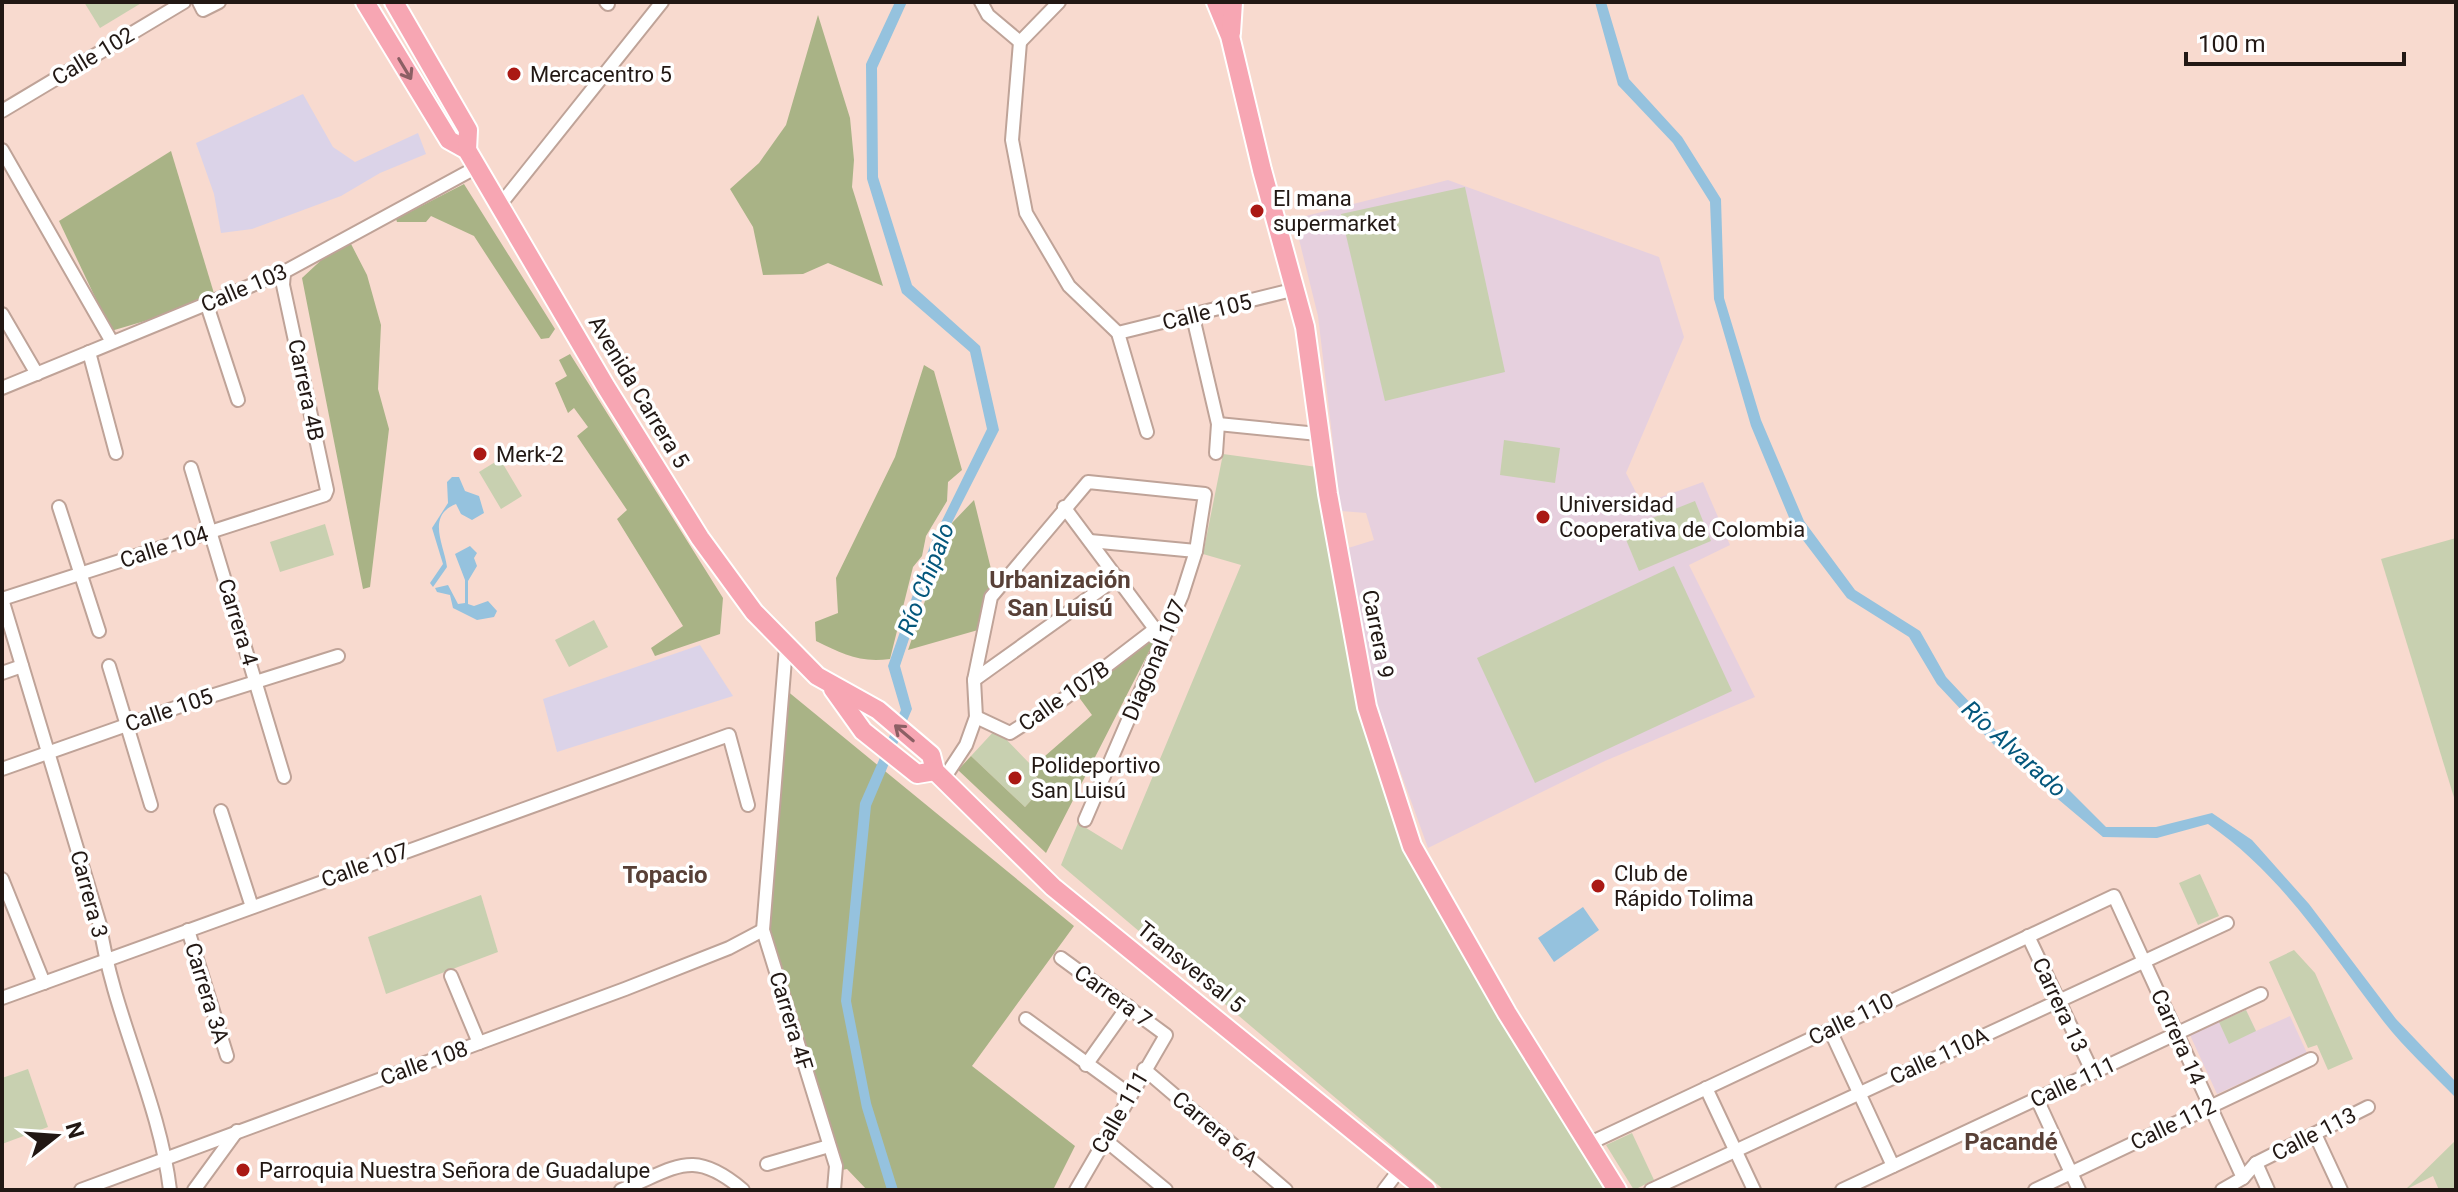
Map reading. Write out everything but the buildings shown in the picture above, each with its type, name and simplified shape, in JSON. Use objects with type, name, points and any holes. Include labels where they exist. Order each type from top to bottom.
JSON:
[{"type":"main road","name":"Avenida Carrera 5","points":[[365,2],[449,140],[467,150],[606,387],[700,538],[754,612],[786,647]]},
{"type":"main road","name":"Avenida Carrera 5","points":[[394,2],[468,130],[467,150]]},
{"type":"main road","points":[[1216,2],[1230,36]]},
{"type":"main road","points":[[1230,36],[1233,2]]},
{"type":"main road","name":"Carrera 9","points":[[1230,36],[1262,170],[1305,327],[1318,434],[1367,707],[1412,846],[1507,1013],[1617,1190]]},
{"type":"main road","name":"Transversal 5","points":[[786,647],[832,687],[863,731],[932,770]]},
{"type":"main road","name":"Transversal 5","points":[[832,687],[878,710],[932,770],[1053,887],[1426,1190]]},
{"type":"street","name":"Calle 102","points":[[2,111],[184,2]]},
{"type":"street","points":[[201,6],[219,2]]},
{"type":"street","points":[[500,205],[662,2]]},
{"type":"street","points":[[981,2],[988,15],[1020,42]]},
{"type":"street","points":[[1059,2],[1020,42],[1012,140],[1026,213],[1069,286],[1118,333],[1147,432]]},
{"type":"street","points":[[2,150],[112,342]]},
{"type":"street","name":"Calle 103","points":[[2,388],[207,305],[284,279],[477,167]]},
{"type":"street","name":"Carrera 4B","points":[[284,279],[327,490],[325,495]]},
{"type":"street","name":"Calle 105","points":[[1118,333],[1193,317],[1296,289]]},
{"type":"street","points":[[207,305],[238,400]]},
{"type":"street","points":[[2,314],[37,374]]},
{"type":"street","points":[[1193,317],[1218,424],[1216,453]]},
{"type":"street","points":[[89,352],[116,453]]},
{"type":"street","points":[[1218,424],[1318,434]]},
{"type":"street","name":"Carrera 4","points":[[191,468],[284,777]]},
{"type":"street","name":"Diagonal 107","points":[[1064,507],[1088,482],[1205,494],[1196,551],[1159,634],[1085,820]]},
{"type":"street","name":"Calle 104","points":[[2,599],[325,495]]},
{"type":"street","points":[[59,507],[99,631]]},
{"type":"street","points":[[932,770],[966,745],[976,717],[974,680],[991,597],[1064,507],[1159,634]]},
{"type":"street","points":[[1090,541],[1196,551]]},
{"type":"street","points":[[974,680],[1118,577]]},
{"type":"street","name":"Carrera 3","points":[[2,599],[100,925],[105,961],[166,1157],[170,1190]]},
{"type":"street","name":"Calle 107B","points":[[976,717],[1010,733],[1159,634]]},
{"type":"street","name":"Carrera 4F","points":[[786,647],[763,930],[838,1176],[834,1190]]},
{"type":"street","name":"Calle 105","points":[[2,769],[127,724],[338,656]]},
{"type":"street","points":[[2,673],[22,666]]},
{"type":"street","points":[[109,666],[151,805]]},
{"type":"street","name":"Calle 107","points":[[2,998],[188,930],[250,901],[729,735],[748,805]]},
{"type":"street","points":[[221,811],[250,901]]},
{"type":"street","points":[[2,879],[44,983]]},
{"type":"street","name":"Calle 110","points":[[1588,1144],[2114,896]]},
{"type":"street","name":"Carrera 14","points":[[2114,896],[2243,1178]]},
{"type":"street","name":"Calle 110A","points":[[1651,1190],[2227,923]]},
{"type":"street","name":"Carrera 3A","points":[[188,930],[227,1056]]},
{"type":"street","name":"Calle 108","points":[[81,1190],[729,948],[763,930]]},
{"type":"street","name":"Carrera 13","points":[[2028,936],[2093,1073]]},
{"type":"street","name":"Carrera 7","points":[[1061,958],[1166,1035]]},
{"type":"street","points":[[451,976],[479,1043]]},
{"type":"street","name":"Calle 111","points":[[1842,1190],[2261,994]]},
{"type":"street","points":[[1086,1065],[1128,1006]]},
{"type":"street","points":[[1026,1019],[1129,1094]]},
{"type":"street","points":[[1830,1030],[1893,1166]]},
{"type":"street","name":"Calle 111","points":[[1076,1190],[1166,1035]]},
{"type":"street","name":"Calle 112","points":[[2035,1190],[2311,1059]]},
{"type":"street","name":"Carrera 6A","points":[[1144,1069],[1286,1190]]},
{"type":"street","points":[[1706,1088],[1754,1190]]},
{"type":"street","points":[[2037,1099],[2079,1190]]},
{"type":"street","name":"Calle 113","points":[[2222,1190],[2243,1178],[2256,1163],[2368,1107]]},
{"type":"street","points":[[194,1190],[237,1131]]},
{"type":"street","points":[[2315,1134],[2341,1190]]},
{"type":"street","points":[[1104,1139],[1166,1190]]},
{"type":"street","points":[[767,1164],[829,1146]]},
{"type":"street","points":[[621,1190],[682,1166],[700,1163],[727,1176],[743,1190]]},
{"type":"street","points":[[2256,1163],[2268,1190]]},
{"type":"street","points":[[1384,1190],[1400,1169]]},
{"type":"shaded area","points":[[303,94],[333,147],[355,162],[418,133],[426,154],[380,173],[341,196],[252,229],[221,233],[214,194],[196,143]]},
{"type":"shaded area","name":"Universidad Cooperativa de Colombia","points":[[1448,180],[1659,257],[1684,337],[1626,473],[1642,504],[1703,482],[1730,545],[1689,565],[1755,697],[1605,761],[1428,848],[1376,704],[1345,549],[1374,540],[1366,513],[1341,511],[1318,316],[1294,219]]},
{"type":"shaded area","points":[[700,645],[733,696],[557,752],[543,699]]},
{"type":"shaded area","points":[[2246,1010],[2256,1031],[2290,1016],[2307,1053],[2217,1094],[2190,1035]]},
{"type":"green space","points":[[84,2],[143,2],[100,28]]},
{"type":"green space","points":[[818,15],[850,118],[854,160],[852,187],[883,286],[828,263],[803,274],[763,275],[753,227],[730,189],[759,163],[786,125]]},
{"type":"green space","points":[[171,151],[216,300],[111,331],[59,221]]},
{"type":"green space","points":[[464,184],[555,329],[549,338],[541,339],[474,236],[431,216],[426,222],[397,222],[396,219]]},
{"type":"green space","points":[[1465,187],[1505,372],[1385,401],[1341,214]]},
{"type":"green space","points":[[350,242],[367,275],[381,325],[378,389],[389,429],[370,587],[363,589],[302,278],[331,251]]},
{"type":"green space","points":[[570,354],[723,598],[720,634],[655,656],[651,648],[683,626],[617,519],[627,510],[577,436],[588,427],[574,408],[568,413],[555,383],[567,376],[559,360]]},
{"type":"green space","points":[[924,365],[934,371],[962,470],[948,482],[947,501],[926,536],[922,556],[913,567],[890,659],[860,658],[816,641],[815,622],[838,613],[836,578],[895,457]]},
{"type":"green space","points":[[1504,440],[1560,448],[1555,483],[1500,475]]},
{"type":"green space","points":[[1223,454],[1317,467],[1368,741],[1417,875],[1604,1190],[1444,1190],[1061,865],[1078,823],[1122,850],[1241,565],[1203,554]]},
{"type":"green space","points":[[500,459],[522,496],[501,509],[479,472]]},
{"type":"green space","points":[[974,500],[995,585],[981,609],[978,630],[908,650],[952,523]]},
{"type":"green space","points":[[1695,501],[1711,541],[1639,571],[1622,530]]},
{"type":"green space","points":[[325,524],[334,555],[280,572],[270,542]]},
{"type":"green space","points":[[2456,538],[2456,804],[2381,559]]},
{"type":"green space","points":[[1674,566],[1732,691],[1535,783],[1477,658]]},
{"type":"green space","points":[[594,620],[608,647],[569,667],[555,640]]},
{"type":"green space","points":[[1159,632],[1046,853],[958,770],[971,756],[1025,807],[1045,785],[1029,770],[1092,715],[1078,696]]},
{"type":"green space","points":[[786,690],[1074,926],[972,1066],[1075,1146],[1053,1190],[867,1190],[847,1169],[837,1171],[764,935]]},
{"type":"green space","name":"Polideportivo San Luisú","points":[[996,729],[1033,767],[1029,771],[1045,785],[1025,807],[971,756]]},
{"type":"green space","points":[[2200,874],[2219,916],[2198,925],[2179,883]]},
{"type":"green space","points":[[481,895],[498,952],[386,994],[368,937]]},
{"type":"green space","points":[[2294,950],[2315,973],[2353,1059],[2328,1070],[2317,1045],[2308,1048],[2269,962]]},
{"type":"green space","points":[[2246,1010],[2256,1031],[2229,1044],[2219,1022]]},
{"type":"green space","points":[[28,1069],[48,1127],[2,1144],[2,1078]]},
{"type":"green space","points":[[1632,1133],[1654,1180],[1634,1190],[1606,1145]]},
{"type":"green space","points":[[2456,1140],[2456,1190],[2439,1190],[2433,1176],[2405,1190]]},
{"type":"water","name":"Río Chipalo","points":[[895,2],[907,2],[877,68],[878,177],[912,285],[980,346],[999,430],[940,546],[900,666],[912,709],[871,806],[851,1001],[871,1103],[898,1190],[887,1190],[862,1108],[841,1001],[860,803],[901,710],[888,666],[931,543],[987,429],[970,352],[902,293],[867,179],[866,64]]},
{"type":"water","name":"Río Alvarado","points":[[1595,2],[1606,2],[1629,79],[1682,137],[1721,199],[1724,298],[1761,420],[1804,521],[1855,590],[1920,631],[1946,677],[2004,739],[2062,783],[2106,827],[2156,827],[2212,813],[2252,840],[2309,904],[2396,1019],[2456,1082],[2456,1098],[2392,1032],[2282,890],[2235,844],[2208,824],[2157,838],[2103,837],[1996,747],[1937,684],[1909,637],[1847,598],[1793,527],[1751,426],[1714,299],[1710,202],[1673,143],[1618,85]]},
{"type":"water","points":[[452,477],[459,477],[465,491],[479,496],[484,513],[472,520],[461,514],[456,504],[442,516],[439,531],[447,567],[433,587],[430,583],[443,564],[432,528],[448,503],[447,482]]},
{"type":"water","points":[[470,546],[477,553],[474,558],[477,566],[468,581],[468,604],[474,606],[488,601],[497,611],[494,617],[477,620],[453,608],[450,595],[437,592],[435,588],[448,585],[458,604],[465,603],[465,580],[455,554]]},
{"type":"water","points":[[1583,907],[1599,930],[1554,962],[1538,938]]},
{"type":"place","name":"Mercacentro 5","points":[[514,74]]},
{"type":"place","name":"El mana supermarket","points":[[1257,211]]},
{"type":"place","name":"Merk-2","points":[[480,454]]},
{"type":"place","name":"Universidad Cooperativa de Colombia","points":[[1543,517]]},
{"type":"place","name":"Polideportivo San Luisú","points":[[1015,778]]},
{"type":"place","name":"Club de Rápido Tolima","points":[[1598,886]]},
{"type":"place","name":"Parroquia Nuestra Señora de Guadalupe","points":[[243,1170]]},
{"type":"district","name":"Urbanización San Luisú","points":[[1060,594]]},
{"type":"district","name":"Topacio","points":[[665,875]]},
{"type":"district","name":"Pacandé","points":[[2011,1142]]}]
